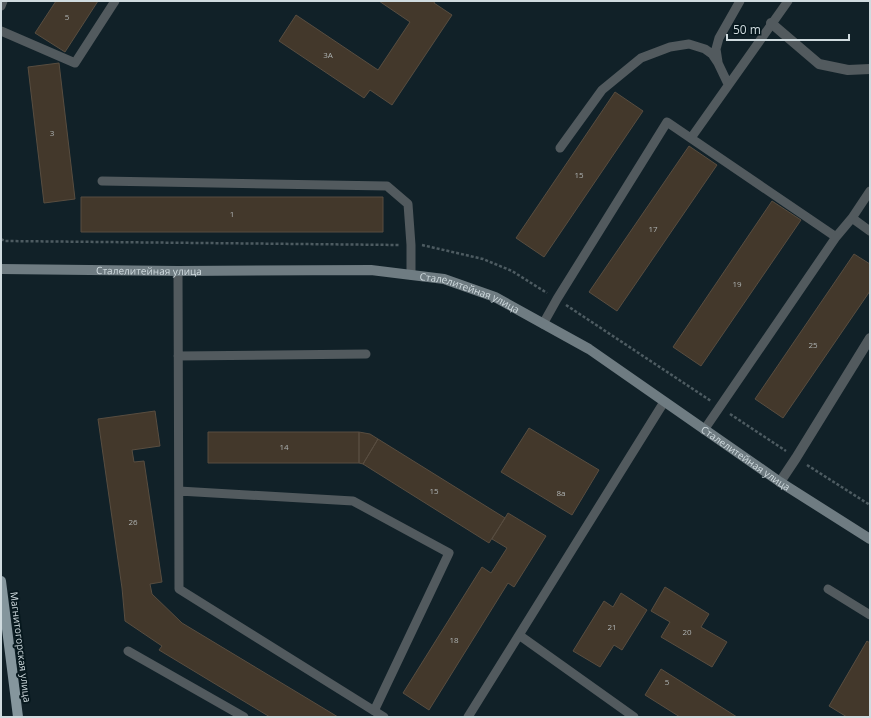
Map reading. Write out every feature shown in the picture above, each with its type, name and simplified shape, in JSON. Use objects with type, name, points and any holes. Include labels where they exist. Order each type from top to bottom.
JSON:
[{"type":"main road","name":"Магнитогорская улица","points":[[1,581],[18,717]]},
{"type":"street","points":[[771,23],[820,64],[848,70],[870,69]]},
{"type":"street","name":"Сталелитейная улица","points":[[1,269],[178,271],[371,270],[444,279],[495,297],[589,349],[780,482],[870,539]]},
{"type":"street","points":[[780,482],[870,338]]},
{"type":"lane","points":[[1,6],[3,1]]},
{"type":"lane","points":[[1,31],[75,63],[115,1]]},
{"type":"lane","points":[[718,63],[716,49],[719,38],[740,1]]},
{"type":"lane","points":[[691,138],[788,1]]},
{"type":"lane","points":[[560,148],[602,90],[641,58],[670,47],[689,44],[705,49],[712,54],[728,84]]},
{"type":"lane","points":[[543,324],[667,122],[836,237]]},
{"type":"lane","points":[[102,181],[387,186],[408,204],[411,245],[411,275]]},
{"type":"lane","points":[[704,430],[836,237],[852,218],[870,191]]},
{"type":"lane","points":[[852,218],[870,230]]},
{"type":"lane","points":[[178,271],[179,588],[384,717]]},
{"type":"lane","points":[[178,356],[366,354]]},
{"type":"lane","points":[[468,717],[664,402]]},
{"type":"lane","points":[[179,491],[353,501],[449,554],[374,711]]},
{"type":"lane","points":[[828,589],[870,615]]},
{"type":"lane","points":[[519,635],[634,717]]},
{"type":"lane","points":[[128,651],[244,717]]},
{"type":"path","points":[[1,239],[5,241],[424,245],[483,259],[512,271],[557,299],[870,506]]},
{"type":"building","points":[[56,1],[98,1],[65,52],[35,33]]},
{"type":"building","points":[[379,1],[435,1],[434,3],[452,15],[392,105],[370,90],[364,98],[279,41],[296,15],[378,70],[410,22]]},
{"type":"building","points":[[59,63],[75,199],[44,203],[28,67]]},
{"type":"building","points":[[615,92],[643,111],[544,257],[516,238]]},
{"type":"building","points":[[689,146],[717,165],[617,311],[589,292]]},
{"type":"building","points":[[81,197],[383,197],[383,232],[81,232]]},
{"type":"building","points":[[772,201],[801,220],[701,366],[673,347]]},
{"type":"building","points":[[854,254],[870,264],[870,291],[783,418],[755,399]]},
{"type":"building","points":[[155,411],[160,446],[132,450],[134,462],[144,461],[162,582],[150,584],[152,594],[182,623],[338,717],[270,717],[159,650],[162,646],[125,621],[122,588],[98,419]]},
{"type":"building","points":[[529,428],[599,470],[572,515],[501,472]]},
{"type":"building","points":[[208,432],[359,432],[359,463],[208,463]]},
{"type":"building","points":[[359,432],[370,434],[378,439],[363,464],[359,463]]},
{"type":"building","points":[[378,439],[505,518],[489,543],[363,464]]},
{"type":"building","points":[[508,513],[546,536],[514,587],[508,583],[429,710],[403,693],[482,567],[491,573],[507,548],[492,539]]},
{"type":"building","points":[[665,587],[709,614],[701,627],[727,642],[712,667],[661,637],[670,622],[651,611]]},
{"type":"building","points":[[621,593],[647,610],[622,650],[614,645],[600,667],[573,651],[604,601],[613,607]]},
{"type":"building","points":[[867,641],[870,643],[870,717],[847,717],[829,706]]},
{"type":"building","points":[[661,669],[737,717],[680,717],[645,695]]}]
